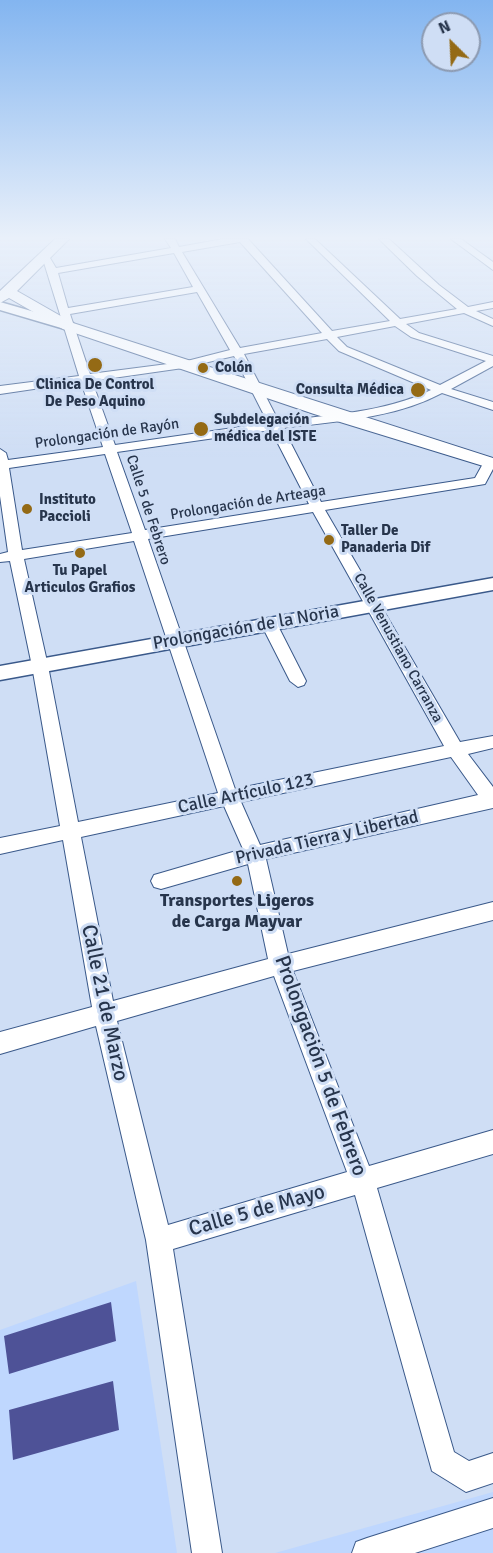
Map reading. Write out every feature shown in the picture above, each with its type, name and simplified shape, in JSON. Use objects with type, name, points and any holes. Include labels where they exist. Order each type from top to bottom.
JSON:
[{"type":"main road","points":[[47,311],[183,365],[492,464]]},
{"type":"street","points":[[28,311],[67,319],[100,311]]},
{"type":"street","name":"Calle 5 de Febrero","points":[[65,311],[175,640]]},
{"type":"street","name":"Calle Venustiano Carranza","points":[[213,311],[237,352],[254,389],[318,508],[455,750],[493,800]]},
{"type":"street","points":[[306,311],[343,349],[440,389],[493,406]]},
{"type":"street","points":[[386,311],[416,335],[493,361]]},
{"type":"street","points":[[0,390],[87,380],[183,365],[237,352],[454,311]]},
{"type":"street","points":[[471,311],[493,323]]},
{"type":"street","name":"Prolongación de Rayón","points":[[1,461],[111,450],[276,428],[386,410],[420,400],[493,361]]},
{"type":"street","name":"Calle 21 de Marzo","points":[[1,461],[8,557],[40,666],[104,1013],[159,1240],[207,1553]]},
{"type":"street","name":"Prolongación de Arteaga","points":[[8,557],[480,482],[492,464]]},
{"type":"street","name":"Prolongación de la Noria","points":[[0,673],[493,584]]},
{"type":"street","points":[[269,624],[298,681]]},
{"type":"street","name":"Prolongación 5 de Febrero","points":[[175,640],[229,797],[255,854],[280,965],[363,1181],[442,1461],[466,1477],[493,1468]]},
{"type":"street","name":"Calle Artículo 123","points":[[0,846],[493,742]]},
{"type":"street","name":"Privada Tierra y Libertad","points":[[161,881],[255,854],[493,800]]},
{"type":"street","points":[[0,1043],[280,965],[493,911]]},
{"type":"street","name":"Calle 5 de Mayo","points":[[159,1240],[493,1142]]},
{"type":"street","points":[[366,1553],[493,1513]]},
{"type":"shaded area","points":[[136,1281],[177,1553],[0,1553],[0,1330]]},
{"type":"shaded area","points":[[493,1492],[493,1553],[275,1553]]},
{"type":"building","points":[[111,1302],[116,1341],[9,1374],[4,1336]]},
{"type":"building","points":[[113,1381],[119,1430],[13,1460],[9,1410]]},
{"type":"place","name":"Clinica De Control De Peso Aquino","points":[[95,365]]},
{"type":"place","name":"Colón","points":[[203,368]]},
{"type":"place","name":"Consulta Médica","points":[[418,390]]},
{"type":"place","name":"Subdelegación médica del ISTE","points":[[201,429]]},
{"type":"place","name":"Instituto Paccioli","points":[[27,509]]},
{"type":"place","name":"Taller De Panaderia Dif","points":[[329,540]]},
{"type":"place","name":"Tu Papel Articulos Grafios","points":[[80,553]]},
{"type":"place","name":"Transportes Ligeros de Carga Mayvar","points":[[237,881]]}]
